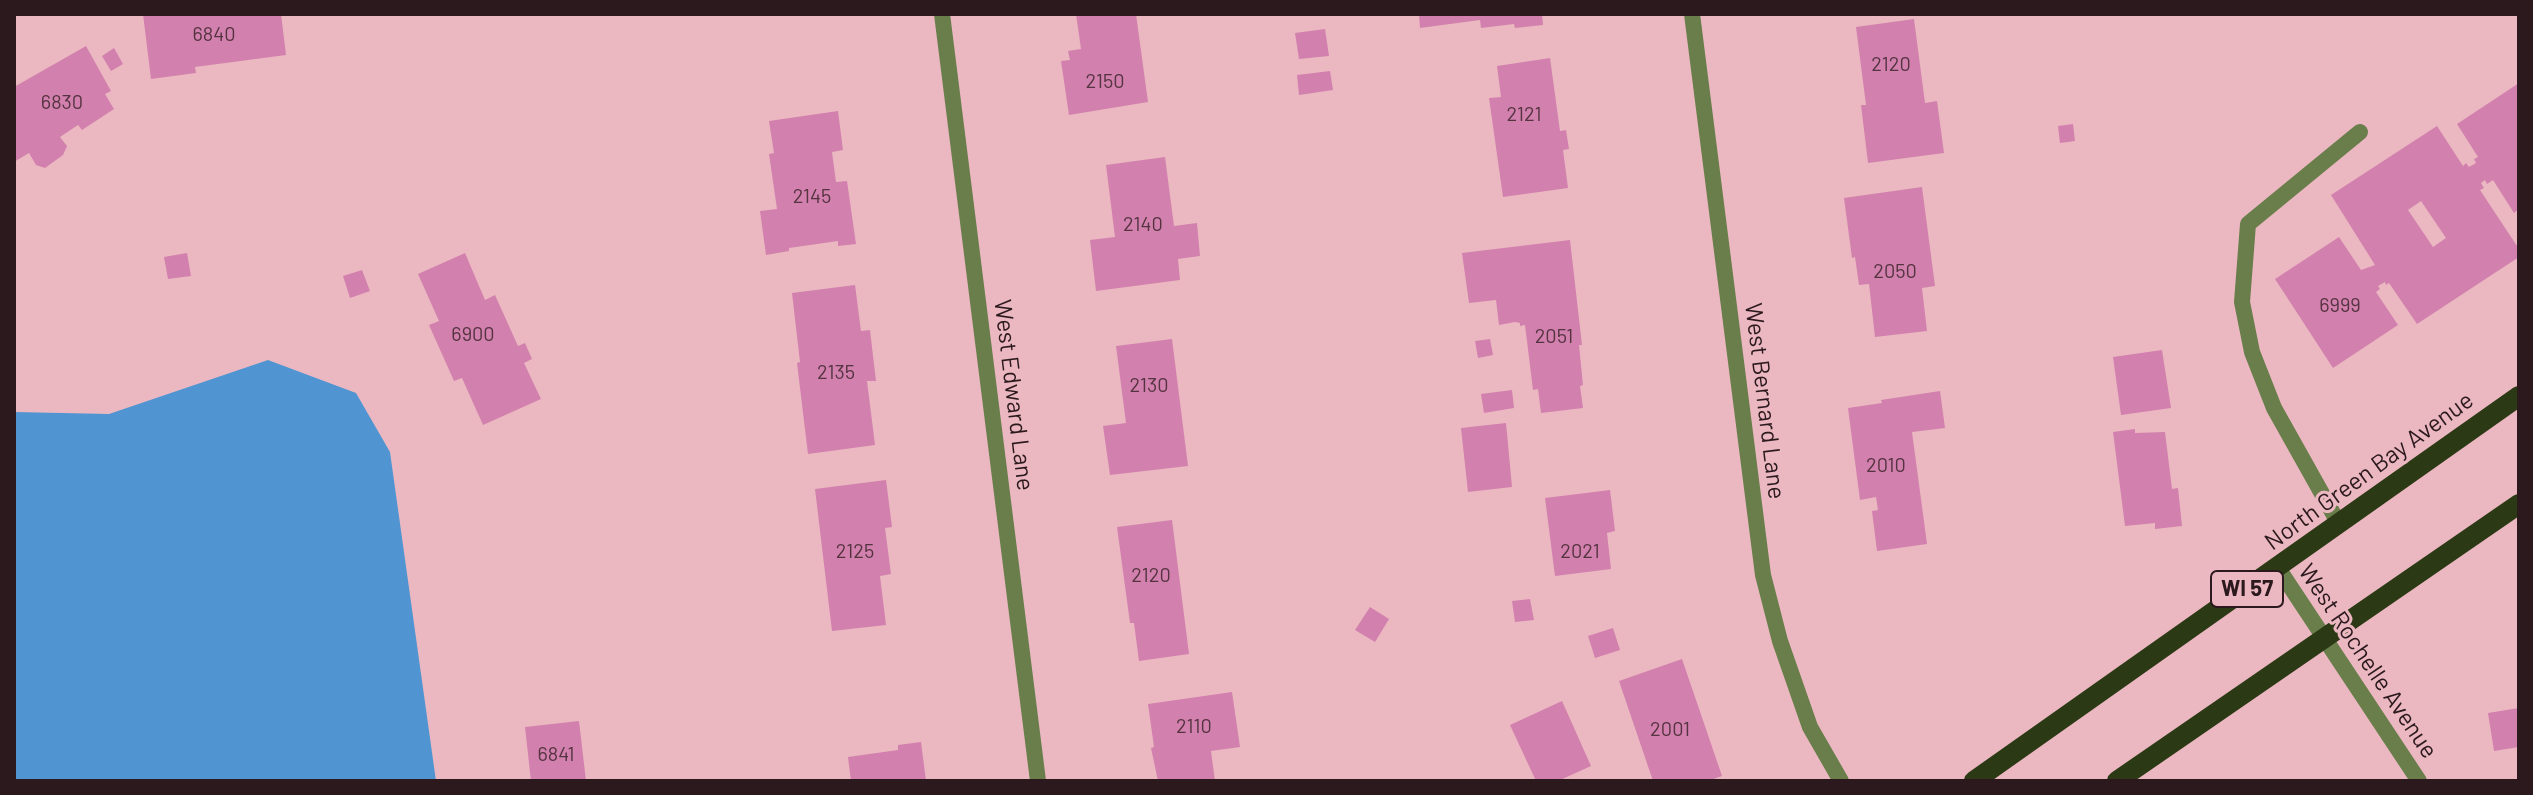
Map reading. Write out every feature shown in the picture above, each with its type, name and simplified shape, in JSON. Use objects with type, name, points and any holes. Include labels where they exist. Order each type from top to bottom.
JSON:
[{"type":"main road","name":"North Green Bay Avenue","points":[[1974,781],[2519,396]]},
{"type":"main road","points":[[2117,781],[2519,504]]},
{"type":"street","name":"West Edward Lane","points":[[942,14],[1038,781]]},
{"type":"street","name":"West Bernard Lane","points":[[1692,14],[1763,575],[1780,641],[1810,727],[1841,781]]},
{"type":"street","points":[[2339,524],[2274,408],[2252,352],[2242,302],[2248,224],[2360,132]]},
{"type":"street","name":"West Rochelle Avenue","points":[[2278,568],[2419,781]]},
{"type":"water","points":[[268,360],[356,393],[390,452],[436,781],[14,781],[14,412],[109,414]]},
{"type":"building","points":[[143,14],[281,14],[286,55],[195,67],[196,73],[151,79]]},
{"type":"building","points":[[1076,14],[1136,14],[1148,102],[1069,115],[1061,61],[1070,60],[1068,51],[1081,49]]},
{"type":"building","points":[[1419,14],[1542,14],[1543,25],[1515,28],[1514,24],[1481,28],[1480,20],[1420,28]]},
{"type":"building","points":[[1914,19],[1925,103],[1937,101],[1944,153],[1868,163],[1861,105],[1866,105],[1856,27]]},
{"type":"building","points":[[1325,29],[1329,56],[1299,59],[1295,33]]},
{"type":"building","points":[[86,46],[111,91],[105,94],[114,109],[82,130],[78,125],[60,137],[67,146],[63,155],[45,168],[36,165],[29,153],[14,162],[14,87]]},
{"type":"building","points":[[114,48],[123,64],[111,71],[102,56]]},
{"type":"building","points":[[1550,58],[1560,131],[1566,130],[1569,149],[1563,150],[1568,188],[1503,197],[1489,98],[1501,97],[1497,66]]},
{"type":"building","points":[[1330,71],[1333,90],[1299,95],[1297,75]]},
{"type":"building","points":[[2519,83],[2519,209],[2514,213],[2493,180],[2487,184],[2485,180],[2481,183],[2484,188],[2480,190],[2519,249],[2519,257],[2417,324],[2389,283],[2378,286],[2380,289],[2376,292],[2398,325],[2333,368],[2275,279],[2339,237],[2361,270],[2375,265],[2331,195],[2437,126],[2463,166],[2466,163],[2469,167],[2476,163],[2474,159],[2478,157],[2457,124]],"holes":[[[2421,201],[2446,238],[2433,247],[2408,210]]]},
{"type":"building","points":[[838,111],[843,150],[832,152],[836,182],[847,181],[856,244],[838,246],[838,241],[789,248],[789,251],[766,255],[760,211],[777,209],[769,154],[774,153],[769,121]]},
{"type":"building","points":[[2073,124],[2075,141],[2060,143],[2058,126]]},
{"type":"building","points":[[1165,157],[1174,226],[1197,223],[1200,256],[1178,259],[1180,280],[1096,291],[1090,240],[1115,237],[1106,165]]},
{"type":"building","points":[[1922,187],[1935,286],[1922,288],[1927,331],[1875,337],[1869,284],[1859,285],[1844,198]]},
{"type":"building","points":[[1570,240],[1582,345],[1579,345],[1583,408],[1541,413],[1538,389],[1533,390],[1525,325],[1515,322],[1499,325],[1496,300],[1469,303],[1462,253]]},
{"type":"building","points":[[187,253],[191,276],[168,279],[164,257]]},
{"type":"building","points":[[465,253],[485,300],[495,295],[518,346],[525,343],[532,359],[524,363],[541,399],[483,425],[462,378],[454,381],[429,325],[439,321],[418,274]]},
{"type":"building","points":[[362,270],[370,291],[350,298],[343,276]]},
{"type":"building","points":[[855,285],[861,331],[870,330],[876,381],[867,381],[875,445],[808,454],[792,293]]},
{"type":"building","points":[[1172,339],[1188,466],[1110,475],[1103,426],[1126,423],[1116,346]]},
{"type":"building","points":[[1490,339],[1493,355],[1478,358],[1475,341]]},
{"type":"building","points":[[2162,350],[2171,408],[2121,415],[2113,357]]},
{"type":"building","points":[[1512,390],[1514,408],[1484,413],[1481,394]]},
{"type":"building","points":[[1940,391],[1945,428],[1912,432],[1927,544],[1877,551],[1872,511],[1878,510],[1876,497],[1860,500],[1848,408]]},
{"type":"building","points":[[1506,423],[1512,487],[1468,492],[1461,428]]},
{"type":"building","points":[[2135,429],[2135,433],[2165,432],[2172,489],[2178,488],[2182,526],[2155,529],[2155,523],[2125,526],[2113,432]]},
{"type":"building","points":[[886,480],[892,527],[885,528],[891,574],[880,576],[886,625],[832,631],[815,489]]},
{"type":"building","points":[[1610,490],[1615,531],[1607,533],[1611,569],[1555,576],[1545,498]]},
{"type":"building","points":[[1172,520],[1189,654],[1139,661],[1134,623],[1130,623],[1117,527]]},
{"type":"building","points":[[1530,599],[1534,620],[1515,622],[1512,601]]},
{"type":"building","points":[[1370,607],[1389,619],[1375,642],[1355,630]]},
{"type":"building","points":[[1613,628],[1620,650],[1595,658],[1588,636]]},
{"type":"building","points":[[1682,659],[1722,776],[1708,781],[1653,781],[1619,681]]},
{"type":"building","points":[[1232,692],[1240,747],[1211,751],[1215,781],[1158,781],[1151,748],[1154,747],[1148,704]]},
{"type":"building","points":[[1562,701],[1591,766],[1558,781],[1536,781],[1510,725]]},
{"type":"building","points":[[2519,708],[2519,747],[2494,751],[2488,713]]},
{"type":"building","points":[[579,721],[586,781],[531,781],[525,727]]},
{"type":"building","points":[[921,742],[926,781],[851,781],[848,757],[898,750],[898,745]]}]
